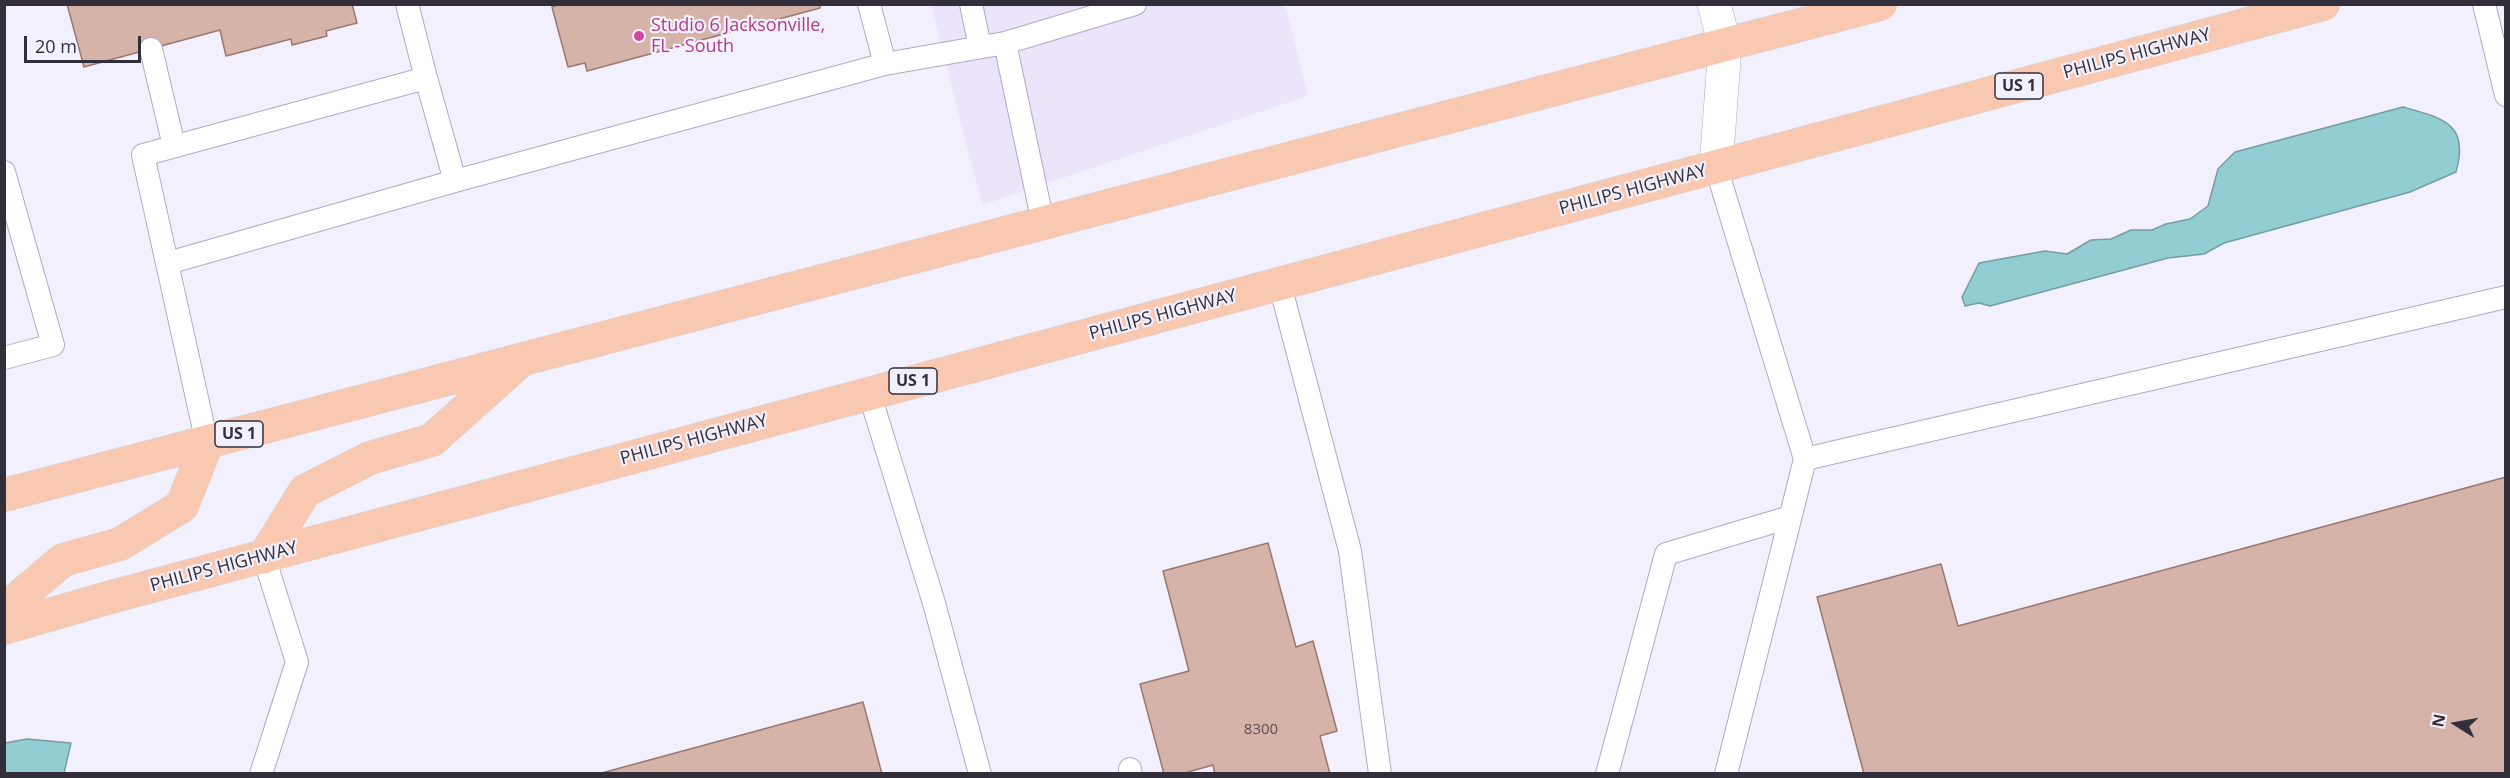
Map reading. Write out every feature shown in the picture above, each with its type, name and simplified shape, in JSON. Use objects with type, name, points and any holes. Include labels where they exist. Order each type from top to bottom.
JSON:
[{"type":"main road","name":"US 1","points":[[4,495],[1880,4]]},
{"type":"main road","name":"PHILIPS HIGHWAY","points":[[4,628],[869,392],[1280,285],[2323,4]]},
{"type":"main road","points":[[264,557],[305,490],[370,458],[432,440],[524,358]]},
{"type":"main road","points":[[4,610],[63,560],[120,544],[182,506],[207,443]]},
{"type":"street","points":[[1714,4],[1725,46],[1716,168]]},
{"type":"lane","points":[[407,4],[455,181]]},
{"type":"lane","points":[[869,4],[885,64]]},
{"type":"lane","points":[[971,4],[980,47]]},
{"type":"lane","points":[[168,263],[455,181],[885,64],[1005,43],[1135,4]]},
{"type":"lane","points":[[2484,4],[2505,95]]},
{"type":"lane","points":[[1005,43],[1043,223]]},
{"type":"lane","points":[[151,49],[174,146]]},
{"type":"lane","points":[[207,443],[144,155],[426,78]]},
{"type":"lane","points":[[1716,168],[1805,459],[1726,774]]},
{"type":"lane","points":[[4,172],[53,345],[4,358]]},
{"type":"lane","points":[[1280,285],[1350,551],[1380,774]]},
{"type":"lane","points":[[1805,459],[2505,297]]},
{"type":"lane","points":[[869,392],[934,603],[980,774]]},
{"type":"lane","points":[[1607,774],[1666,554],[1790,517]]},
{"type":"lane","points":[[261,774],[297,663],[264,557]]},
{"type":"shaded area","points":[[931,5],[1285,5],[1308,96],[982,205]]},
{"type":"water","points":[[2403,107],[2441,120],[2456,133],[2459,156],[2456,172],[2410,192],[2224,243],[2204,254],[2168,258],[1990,306],[1979,303],[1965,306],[1962,297],[1979,263],[2045,251],[2067,254],[2091,240],[2111,239],[2131,230],[2152,230],[2166,224],[2190,219],[2208,206],[2218,169],[2235,152]]},
{"type":"water","points":[[27,739],[71,743],[64,773],[5,773],[5,743]]},
{"type":"building","points":[[67,4],[352,4],[357,23],[326,31],[327,36],[292,45],[291,39],[226,56],[220,30],[84,67]]},
{"type":"building","name":"Studio 6 Jacksonville, FL - South","points":[[560,4],[819,4],[820,8],[587,71],[585,63],[568,67],[552,7]]},
{"type":"building","points":[[2506,477],[2506,774],[1864,774],[1817,597],[1941,564],[1958,626]]},
{"type":"building","points":[[1268,543],[1296,647],[1313,641],[1337,731],[1320,736],[1330,774],[1215,774],[1213,765],[1181,774],[1164,774],[1140,684],[1189,671],[1163,571]]},
{"type":"building","points":[[863,702],[882,774],[598,774]]},
{"type":"place","name":"Studio 6 Jacksonville, FL - South","points":[[639,36]]}]
